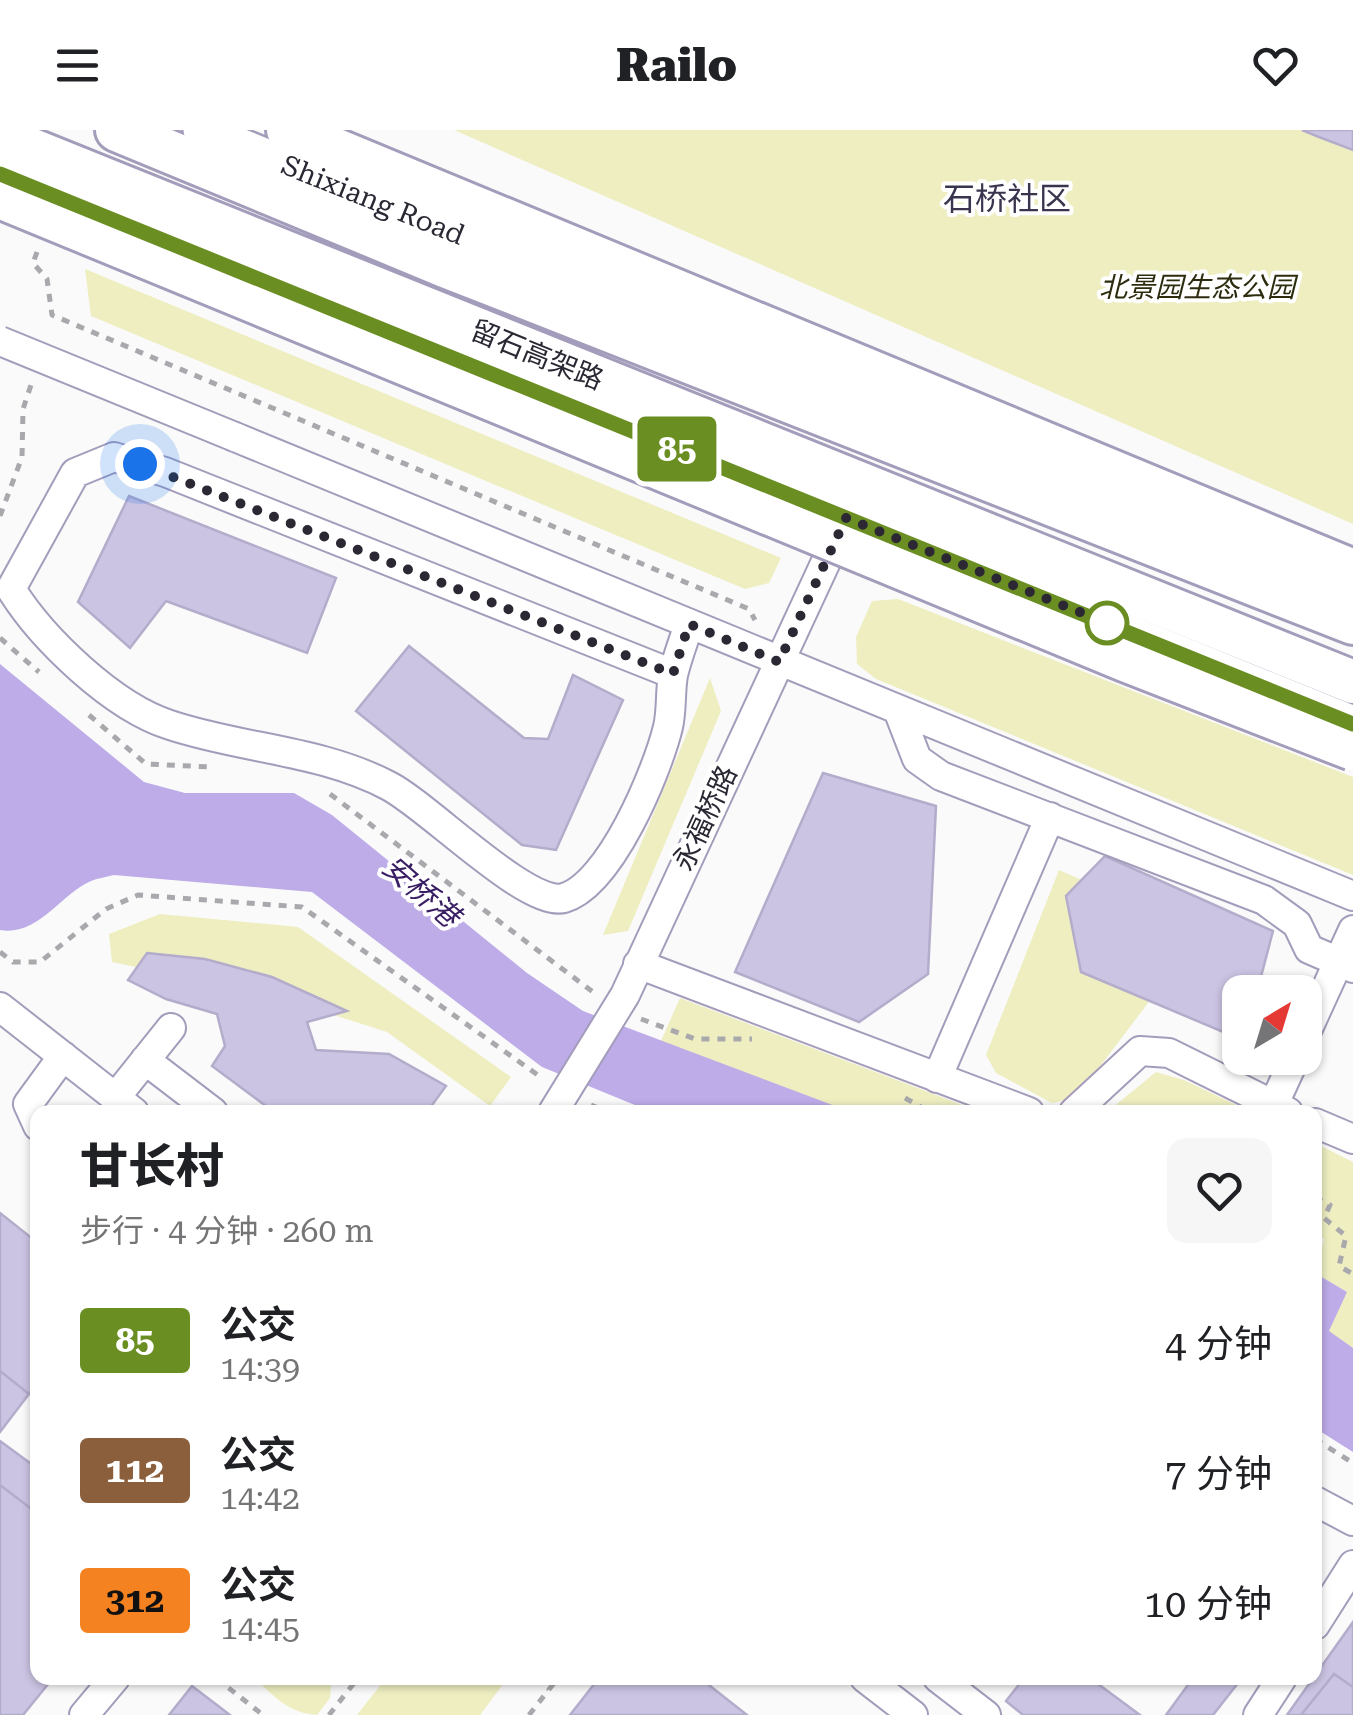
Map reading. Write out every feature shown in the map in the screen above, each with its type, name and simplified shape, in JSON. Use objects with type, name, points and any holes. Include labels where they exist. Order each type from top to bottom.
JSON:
[{"type":"highway","name":"留石高架路","points":[[118,130],[445,266],[1353,623]]},
{"type":"highway","points":[[288,130],[1353,571]]},
{"type":"highway","name":"留石高架路","points":[[0,137],[1353,682]]},
{"type":"highway","points":[[0,197],[1125,660],[1353,749]]},
{"type":"main road","name":"Shixiang Road","points":[[202,130],[847,398],[1353,597]]},
{"type":"main road","points":[[0,174],[1353,724]]},
{"type":"street","points":[[0,341],[1353,896]]},
{"type":"street","points":[[673,674],[165,472],[114,457],[75,474],[11,590],[32,623],[126,704],[169,725],[361,772],[409,796],[531,894],[562,899],[594,881],[654,768],[668,725],[673,674],[689,624]]},
{"type":"street","name":"永福桥路","points":[[563,1097],[614,1014],[846,518]]},
{"type":"street","points":[[898,710],[918,759],[941,776],[1264,900],[1297,924],[1309,949],[1346,965]]},
{"type":"street","points":[[937,1078],[1050,817]]},
{"type":"street","points":[[1322,1006],[1346,965],[1353,930]]},
{"type":"street","points":[[638,964],[1011,1105]]},
{"type":"street","points":[[0,1007],[124,1105],[145,1060],[171,1028]]},
{"type":"street","points":[[1082,1105],[1140,1051],[1169,1053],[1273,1105]]},
{"type":"street","points":[[30,1108],[28,1104],[63,1056]]},
{"type":"street","points":[[145,1060],[204,1105]]},
{"type":"street","points":[[1282,1105],[1290,1075]]},
{"type":"street","points":[[1322,1126],[1353,1139]]},
{"type":"street","points":[[1322,1505],[1353,1521]]},
{"type":"street","points":[[1322,1614],[1353,1565]]},
{"type":"street","points":[[84,1715],[109,1685]]},
{"type":"street","points":[[875,1685],[913,1715]]},
{"type":"street","points":[[947,1685],[986,1715]]},
{"type":"street","points":[[1258,1715],[1277,1685]]},
{"type":"path","points":[[46,334],[52,315],[47,279],[32,263],[60,198]]},
{"type":"path","points":[[52,315],[749,609],[779,662]]},
{"type":"path","points":[[0,516],[22,457],[24,408],[35,371]]},
{"type":"path","points":[[0,638],[44,676]]},
{"type":"path","points":[[88,714],[146,764],[220,768]]},
{"type":"path","points":[[326,790],[614,1014],[695,1039],[761,1040]]},
{"type":"path","points":[[0,952],[13,962],[40,962],[106,909],[138,895],[302,907],[563,1097],[587,1105]]},
{"type":"path","points":[[892,1092],[917,1105]]},
{"type":"path","points":[[1322,1201],[1330,1205],[1324,1218],[1346,1236],[1339,1266],[1353,1274]]},
{"type":"path","points":[[1322,1443],[1353,1463]]},
{"type":"path","points":[[225,1685],[263,1715]]},
{"type":"path","points":[[329,1715],[352,1685]]},
{"type":"path","points":[[545,1685],[550,1689]]},
{"type":"path","points":[[529,1715],[553,1685]]},
{"type":"green space","name":"北景园生态公园","points":[[454,130],[1353,130],[1353,524]]},
{"type":"green space","points":[[85,269],[781,558],[769,583],[745,589],[91,316]]},
{"type":"green space","points":[[898,599],[1353,777],[1353,875],[876,679],[857,664],[856,637],[872,601]]},
{"type":"green space","points":[[710,678],[721,711],[628,931],[603,935]]},
{"type":"green space","points":[[1059,870],[1189,927],[1167,978],[1076,1098],[1052,1103],[996,1073],[986,1055]]},
{"type":"green space","points":[[160,914],[298,927],[511,1077],[489,1105],[387,1032],[271,995],[112,962],[109,934]]},
{"type":"green space","points":[[680,998],[963,1105],[816,1105],[661,1041]]},
{"type":"green space","points":[[1156,1072],[1184,1080],[1236,1105],[1116,1105]]},
{"type":"green space","points":[[1322,1146],[1353,1162],[1353,1382],[1322,1355],[1322,1337],[1347,1292],[1322,1277]]},
{"type":"green space","points":[[262,1685],[331,1685],[330,1698],[317,1715],[298,1711]]},
{"type":"green space","points":[[381,1685],[502,1685],[480,1715],[357,1715]]},
{"type":"water","name":"安桥港","points":[[0,664],[144,782],[185,793],[294,793],[332,815],[527,973],[583,1011],[832,1105],[635,1105],[542,1067],[312,892],[114,875],[80,887],[26,927],[0,930]]},
{"type":"water","points":[[1322,1277],[1347,1292],[1329,1331],[1353,1348],[1353,1452],[1322,1432]]},
{"type":"building","points":[[1302,130],[1353,130],[1353,150],[1319,137]]},
{"type":"building","points":[[129,496],[336,578],[307,653],[166,601],[130,648],[78,602]]},
{"type":"building","points":[[409,646],[524,738],[548,739],[573,675],[623,700],[556,850],[522,845],[356,711]]},
{"type":"building","points":[[823,773],[936,806],[928,974],[859,1022],[735,972]]},
{"type":"building","points":[[1105,856],[1273,931],[1261,975],[1222,975],[1222,1031],[1081,972],[1066,896]]},
{"type":"building","points":[[147,953],[205,959],[272,977],[347,1011],[307,1022],[316,1050],[389,1054],[446,1086],[432,1105],[265,1105],[212,1066],[225,1046],[217,1014],[166,999],[128,980]]},
{"type":"building","points":[[0,1213],[30,1237],[29,1394],[0,1371]]},
{"type":"building","points":[[0,1371],[29,1394],[0,1432]]},
{"type":"building","points":[[0,1441],[30,1463],[30,1508],[0,1485]]},
{"type":"building","points":[[0,1485],[30,1508],[30,1685],[47,1685],[23,1715],[0,1715]]},
{"type":"building","points":[[1353,1622],[1353,1687],[1334,1674],[1301,1715],[1287,1715],[1308,1685],[1322,1685],[1322,1666]]},
{"type":"building","points":[[1334,1674],[1353,1687],[1353,1715],[1301,1715]]},
{"type":"building","points":[[594,1685],[709,1685],[747,1715],[570,1715]]},
{"type":"building","points":[[1019,1685],[1099,1685],[1140,1715],[1023,1715],[1006,1701]]},
{"type":"building","points":[[1188,1685],[1237,1685],[1213,1715],[1166,1715]]},
{"type":"building","points":[[192,1686],[230,1715],[169,1715]]},
{"type":"bus line","name":"85","points":[[0,174],[1353,724]]},
{"type":"district","name":"石桥社区","points":[[1007,199]]},
{"type":"route","points":[[140,464],[673,674],[689,624],[779,662],[846,518],[1107,623]]}]
